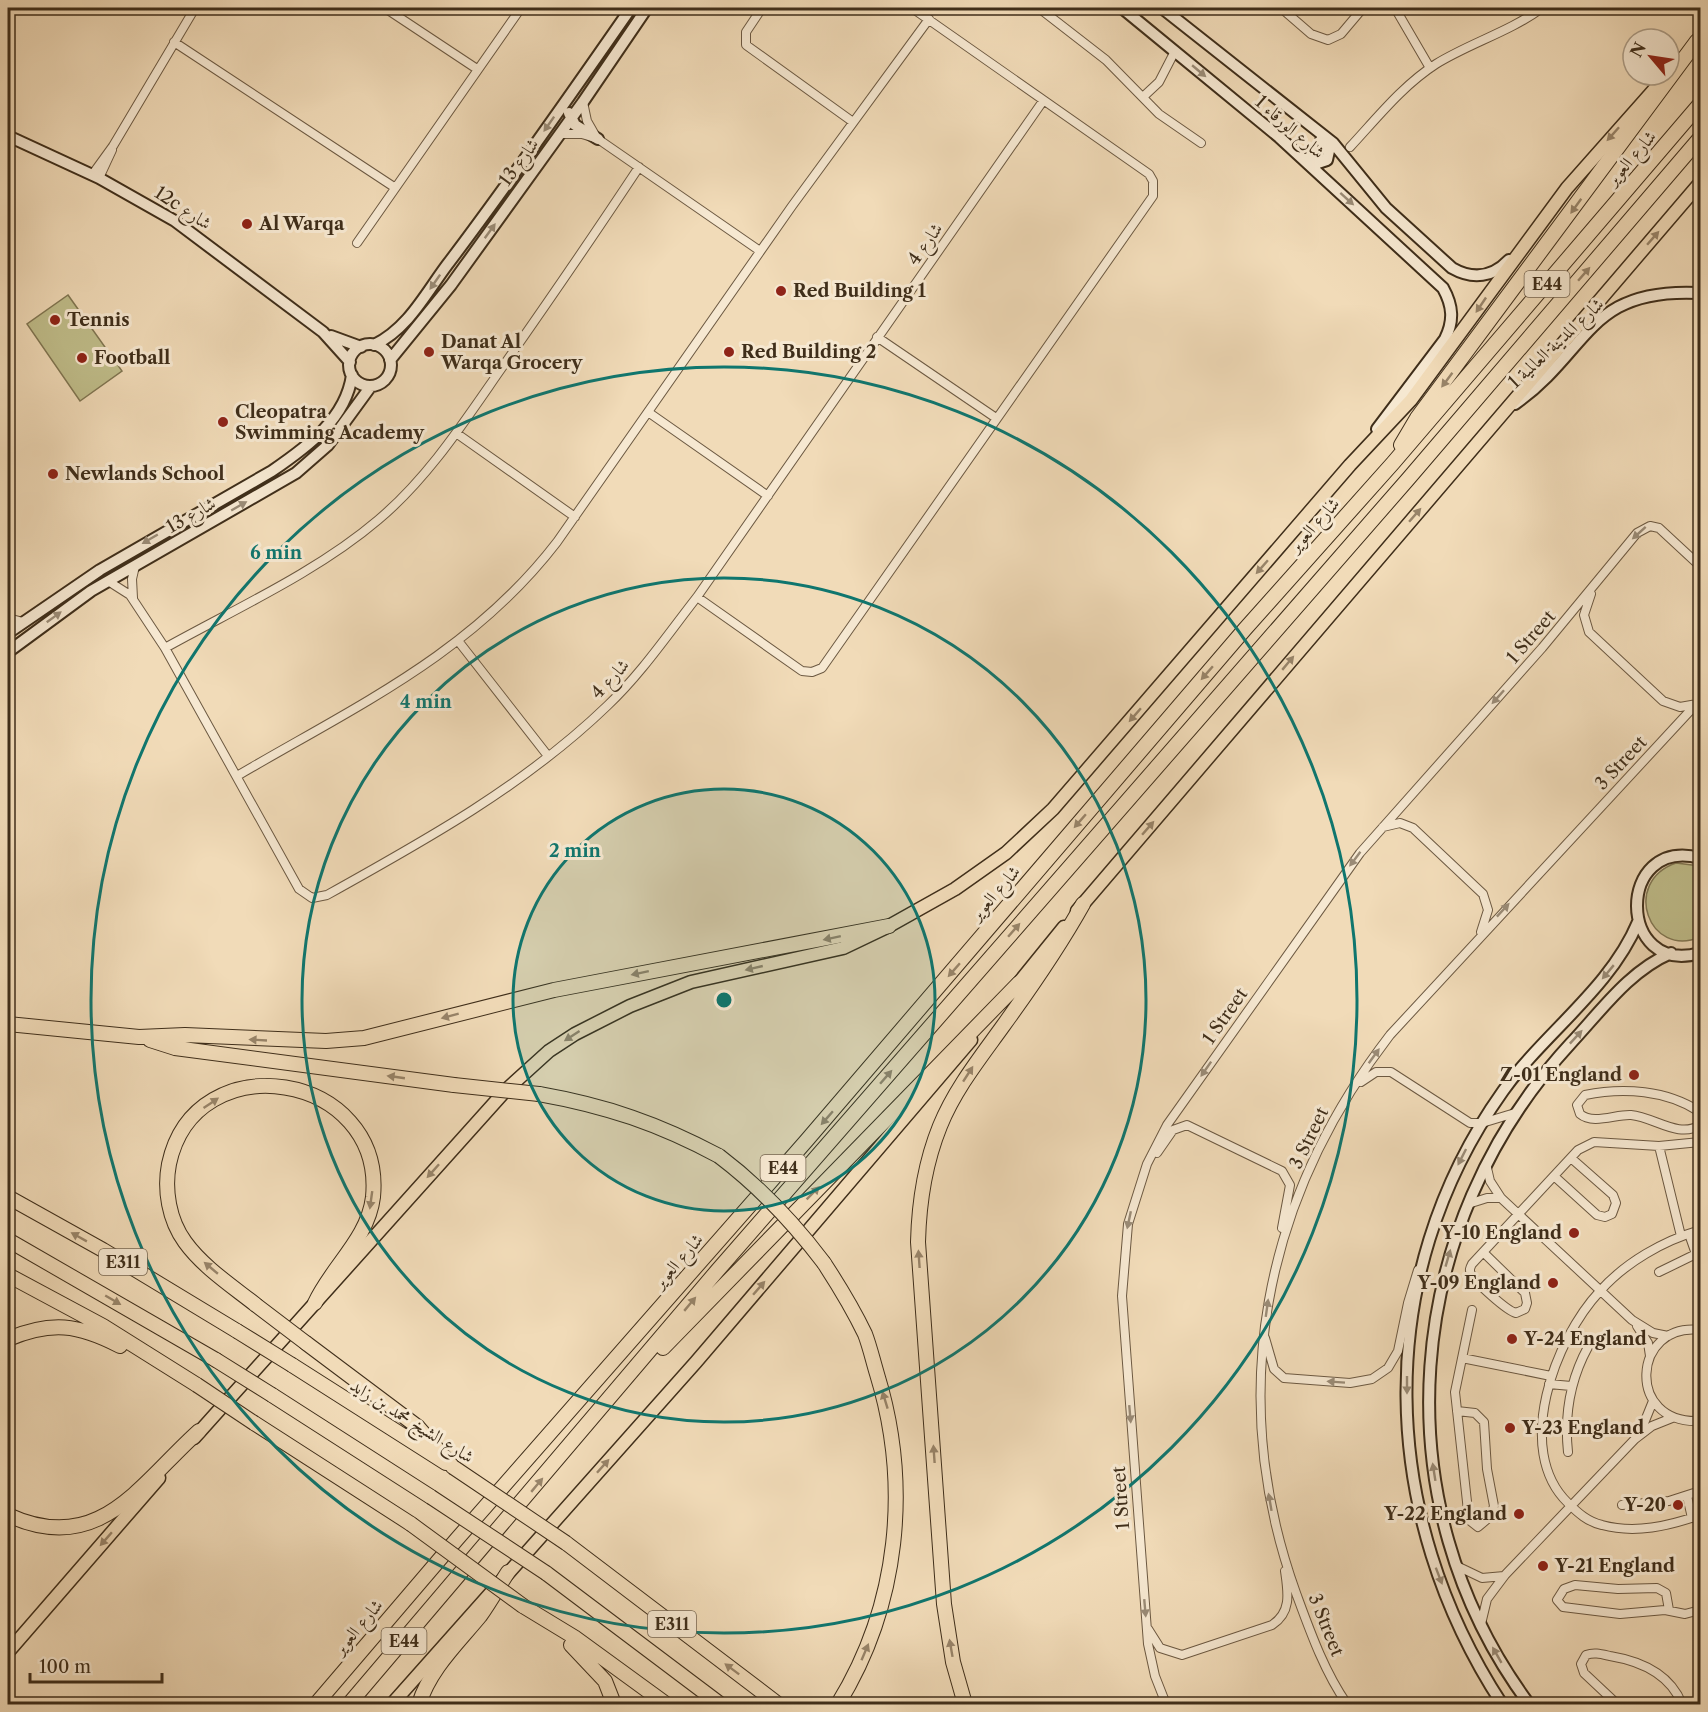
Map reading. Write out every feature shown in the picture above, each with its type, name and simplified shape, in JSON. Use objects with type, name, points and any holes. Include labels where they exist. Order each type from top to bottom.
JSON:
[{"type":"highway","points":[[1393,463],[1417,418],[1699,38]]},
{"type":"highway","name":"شارع العوير","points":[[316,1704],[465,1530],[807,1140],[1245,629],[1393,463],[1701,104]]},
{"type":"highway","name":"شارع العوير","points":[[349,1704],[772,1208],[1409,478],[1701,138]]},
{"type":"highway","points":[[964,1704],[953,1662],[944,1604],[918,1242],[921,1196],[932,1148],[951,1104],[976,1062],[1056,952],[1083,904]]},
{"type":"highway","points":[[8,1024],[139,1036],[185,1035],[327,1041],[364,1038],[554,990],[890,926]]},
{"type":"highway","points":[[609,1399],[700,1311],[778,1227],[1019,982]]},
{"type":"highway","points":[[139,1036],[175,1048],[539,1094],[586,1102],[632,1115],[677,1133],[719,1156],[772,1202],[824,1263],[866,1336],[888,1410],[897,1497],[891,1566],[879,1614],[866,1651],[838,1704]]},
{"type":"highway","points":[[315,1303],[330,1275],[365,1226],[373,1191],[368,1155],[346,1118],[322,1099],[291,1087],[258,1085],[225,1094],[211,1102],[189,1122],[170,1158],[167,1186],[172,1215],[184,1240],[203,1261],[256,1305],[418,1427],[435,1443],[453,1467]]},
{"type":"highway","name":"شارع الشيخ محمد بن زايد","points":[[8,1197],[103,1250],[237,1331],[453,1467],[566,1543],[778,1704]]},
{"type":"highway","name":"E311","points":[[8,1240],[216,1360],[431,1497],[546,1573],[720,1704]]},
{"type":"highway","points":[[8,1275],[103,1326],[184,1376],[411,1524],[523,1606],[583,1654],[605,1681],[614,1704]]},
{"type":"highway","points":[[8,1339],[37,1328],[69,1326],[100,1336],[165,1372],[184,1376]]},
{"type":"highway","points":[[8,1515],[28,1525],[50,1529],[74,1528],[98,1521],[120,1507],[200,1431]]},
{"type":"highway","points":[[419,1704],[424,1688],[438,1665],[482,1612],[508,1572]]},
{"type":"highway","points":[[523,1606],[574,1637],[666,1704]]},
{"type":"main road","points":[[1681,59],[1699,38]]},
{"type":"main road","points":[[8,1653],[200,1431],[506,1090],[549,1052],[575,1034],[630,1006],[691,982],[843,948],[890,926],[955,889],[1006,853],[1053,809],[1350,465],[1411,400],[1567,188],[1656,87]]},
{"type":"main road","points":[[392,1704],[696,1362],[1083,904],[1701,183]]},
{"type":"street","points":[[95,176],[195,8]]},
{"type":"street","points":[[386,8],[477,69]]},
{"type":"street","points":[[357,243],[521,8]]},
{"type":"street","name":"شارع 13","points":[[374,345],[394,333],[412,313],[631,8]]},
{"type":"street","name":"شارع 13","points":[[390,360],[404,340],[440,300],[583,102],[647,8]]},
{"type":"street","points":[[762,8],[746,33],[746,45],[853,122]]},
{"type":"street","points":[[697,597],[802,671],[812,672],[822,668],[1153,196],[1155,188],[1149,174],[912,8]]},
{"type":"street","points":[[1040,8],[1100,54],[1144,96],[1158,114],[1201,143]]},
{"type":"street","name":"شارع الورقاء 1","points":[[1122,8],[1279,137],[1443,288],[1450,303],[1452,326],[1445,339],[1350,465]]},
{"type":"street","name":"شارع الورقاء 1","points":[[1162,8],[1340,150],[1386,208],[1447,264],[1465,274],[1486,275],[1500,270],[1524,244]]},
{"type":"street","points":[[1281,8],[1311,34],[1328,40],[1341,34],[1363,8]]},
{"type":"street","points":[[1395,8],[1430,68]]},
{"type":"street","points":[[1350,147],[1402,90],[1430,68],[1514,27],[1542,8]]},
{"type":"street","points":[[237,776],[416,671],[459,642],[521,586],[575,517],[760,251],[929,19]]},
{"type":"street","points":[[174,42],[394,187]]},
{"type":"street","points":[[599,51],[594,68],[570,106],[570,119],[574,125],[598,139],[760,251]]},
{"type":"street","points":[[1144,96],[1159,81],[1175,51]]},
{"type":"street","name":"شارع 4","points":[[108,581],[134,600],[165,648],[299,889],[312,898],[319,898],[462,818],[548,756],[609,704],[652,656],[697,597],[1044,101]]},
{"type":"street","points":[[583,102],[588,122],[598,139]]},
{"type":"street","points":[[1279,137],[1289,142],[1315,163],[1324,162],[1328,157],[1328,148],[1307,122]]},
{"type":"street","points":[[560,134],[582,134],[598,139]]},
{"type":"street","name":"12c شارع","points":[[8,136],[95,176],[192,233],[325,333],[350,362]]},
{"type":"street","points":[[165,648],[319,562],[359,535],[412,488],[456,433],[590,242],[639,167]]},
{"type":"street","name":"شارع المدينة العالمية 1","points":[[1505,410],[1535,388],[1587,331],[1617,307],[1656,293],[1701,293]]},
{"type":"street","name":"12c شارع","points":[[325,333],[361,347]]},
{"type":"street","points":[[877,337],[996,418]]},
{"type":"street","points":[[374,345],[385,351],[390,360],[390,371],[385,380],[371,386],[360,383],[352,375],[350,362],[354,353],[361,347],[374,345]]},
{"type":"street","name":"شارع 13","points":[[8,633],[100,570],[291,458],[317,437],[337,413],[346,398],[352,375]]},
{"type":"street","name":"شارع 13","points":[[8,652],[75,602],[108,581],[296,473],[328,445],[371,386]]},
{"type":"street","points":[[648,412],[768,496]]},
{"type":"street","points":[[456,433],[575,517]]},
{"type":"street","name":"1 Street","points":[[1166,1704],[1153,1668],[1147,1628],[1122,1296],[1128,1224],[1147,1164],[1167,1125],[1202,1074],[1324,901],[1379,829],[1594,587],[1637,533],[1650,526],[1663,531],[1701,566]]},
{"type":"street","points":[[134,600],[132,579],[135,566]]},
{"type":"street","points":[[1594,587],[1584,615],[1589,632],[1663,701],[1680,707],[1699,702]]},
{"type":"street","points":[[8,618],[23,622]]},
{"type":"street","points":[[459,642],[548,756]]},
{"type":"street","name":"3 Street","points":[[1347,1704],[1316,1643],[1284,1558],[1272,1515],[1263,1446],[1260,1381],[1264,1331],[1282,1239],[1315,1156],[1345,1099],[1371,1059],[1404,1017],[1699,702]]},
{"type":"street","points":[[1379,829],[1392,823],[1413,828],[1483,894],[1488,910],[1479,936]]},
{"type":"street","points":[[1264,1331],[1274,1369],[1284,1378],[1350,1383],[1372,1379],[1388,1368],[1398,1351],[1408,1303],[1447,1190],[1482,1123],[1517,1072],[1612,968],[1632,938],[1638,922],[1636,896],[1648,872],[1671,858],[1699,857]]},
{"type":"street","points":[[1638,922],[1653,944],[1671,953],[1683,955],[1701,953]]},
{"type":"street","points":[[1529,1704],[1510,1677],[1481,1625],[1456,1565],[1434,1471],[1429,1423],[1429,1373],[1438,1297],[1466,1204],[1487,1161],[1515,1113],[1556,1059],[1622,988],[1650,964],[1671,953]]},
{"type":"street","points":[[1345,1099],[1365,1077],[1386,1071],[1400,1076],[1470,1123],[1482,1123],[1515,1113]]},
{"type":"street","points":[[1701,1112],[1684,1103],[1631,1090],[1585,1095],[1578,1105],[1580,1114],[1588,1119],[1636,1116],[1683,1130],[1701,1125]]},
{"type":"street","points":[[1147,1164],[1173,1130],[1187,1125],[1282,1171],[1288,1177],[1290,1185],[1282,1239]]},
{"type":"street","points":[[1483,1252],[1525,1293],[1527,1303],[1522,1311],[1509,1311],[1471,1274],[1472,1264],[1483,1252],[1519,1215],[1582,1146],[1594,1142],[1659,1146],[1701,1142]]},
{"type":"street","points":[[1659,1146],[1685,1235],[1698,1253],[1659,1272]]},
{"type":"street","points":[[1554,1176],[1598,1215],[1605,1217],[1612,1214],[1616,1203],[1613,1196],[1570,1158]]},
{"type":"street","points":[[1487,1161],[1490,1181],[1501,1198],[1632,1320],[1653,1333],[1668,1336]]},
{"type":"street","points":[[1466,1204],[1480,1199],[1501,1198]]},
{"type":"street","points":[[1688,1496],[1696,1517],[1664,1526],[1623,1528],[1592,1522],[1571,1506],[1551,1483],[1545,1464],[1543,1429],[1550,1381],[1571,1331],[1600,1290],[1637,1260],[1685,1235],[1701,1230]]},
{"type":"street","points":[[1420,1266],[1409,1330],[1407,1374],[1408,1447],[1416,1497],[1428,1547],[1457,1624],[1502,1704]]},
{"type":"street","points":[[1457,1411],[1475,1413],[1484,1422],[1487,1469],[1494,1510],[1485,1524],[1478,1527],[1469,1520],[1457,1411],[1455,1382],[1472,1310]]},
{"type":"street","points":[[1632,1320],[1648,1343],[1649,1358],[1646,1380],[1653,1401],[1672,1418],[1686,1422],[1701,1421]]},
{"type":"street","points":[[1649,1358],[1668,1336],[1684,1330],[1701,1330]]},
{"type":"street","points":[[1568,1452],[1566,1425],[1571,1386],[1588,1347]]},
{"type":"street","points":[[1462,1358],[1571,1386]]},
{"type":"street","points":[[1635,1439],[1646,1421],[1653,1401]]},
{"type":"street","points":[[1481,1625],[1487,1599],[1505,1575],[1635,1439],[1652,1426],[1672,1418]]},
{"type":"street","points":[[1622,1505],[1656,1503],[1701,1491]]},
{"type":"street","points":[[1147,1628],[1160,1648],[1182,1655],[1272,1625],[1281,1618],[1288,1601],[1284,1558]]},
{"type":"street","points":[[1456,1565],[1482,1578],[1505,1575]]},
{"type":"street","points":[[1669,1610],[1666,1593],[1657,1587],[1618,1589],[1575,1585],[1564,1589],[1557,1600],[1563,1607],[1602,1613],[1669,1610],[1682,1614],[1701,1610]]},
{"type":"street","points":[[1617,1704],[1584,1673],[1581,1664],[1586,1655],[1594,1653],[1642,1663],[1673,1688],[1682,1704]]},
{"type":"shaded area","name":"Football","points":[[68,295],[122,371],[80,401],[27,324]]},
{"type":"shaded area","points":[[1676,863],[1700,866],[1700,937],[1682,941],[1667,937],[1655,928],[1648,915],[1646,901],[1649,886],[1659,873]]},
{"type":"place","name":"Al Warqa","points":[[247,224]]},
{"type":"place","name":"Red Building 1","points":[[781,291]]},
{"type":"place","name":"Tennis","points":[[55,320]]},
{"type":"place","name":"Danat Al Warqa Grocery","points":[[429,352]]},
{"type":"place","name":"Red Building 2","points":[[729,352]]},
{"type":"place","name":"Football","points":[[82,358]]},
{"type":"place","name":"Cleopatra Swimming Academy","points":[[223,422]]},
{"type":"place","name":"Newlands School","points":[[53,474]]},
{"type":"place","name":"Z-01 England","points":[[1634,1075]]},
{"type":"place","name":"Y-10 England","points":[[1574,1233]]},
{"type":"place","name":"Y-09 England","points":[[1553,1283]]},
{"type":"place","name":"Y-24 England","points":[[1512,1339]]},
{"type":"place","name":"Y-23 England","points":[[1510,1428]]},
{"type":"place","name":"Y-20","points":[[1678,1505]]},
{"type":"place","name":"Y-22 England","points":[[1519,1514]]},
{"type":"place","name":"Y-21 England","points":[[1543,1566]]}]
